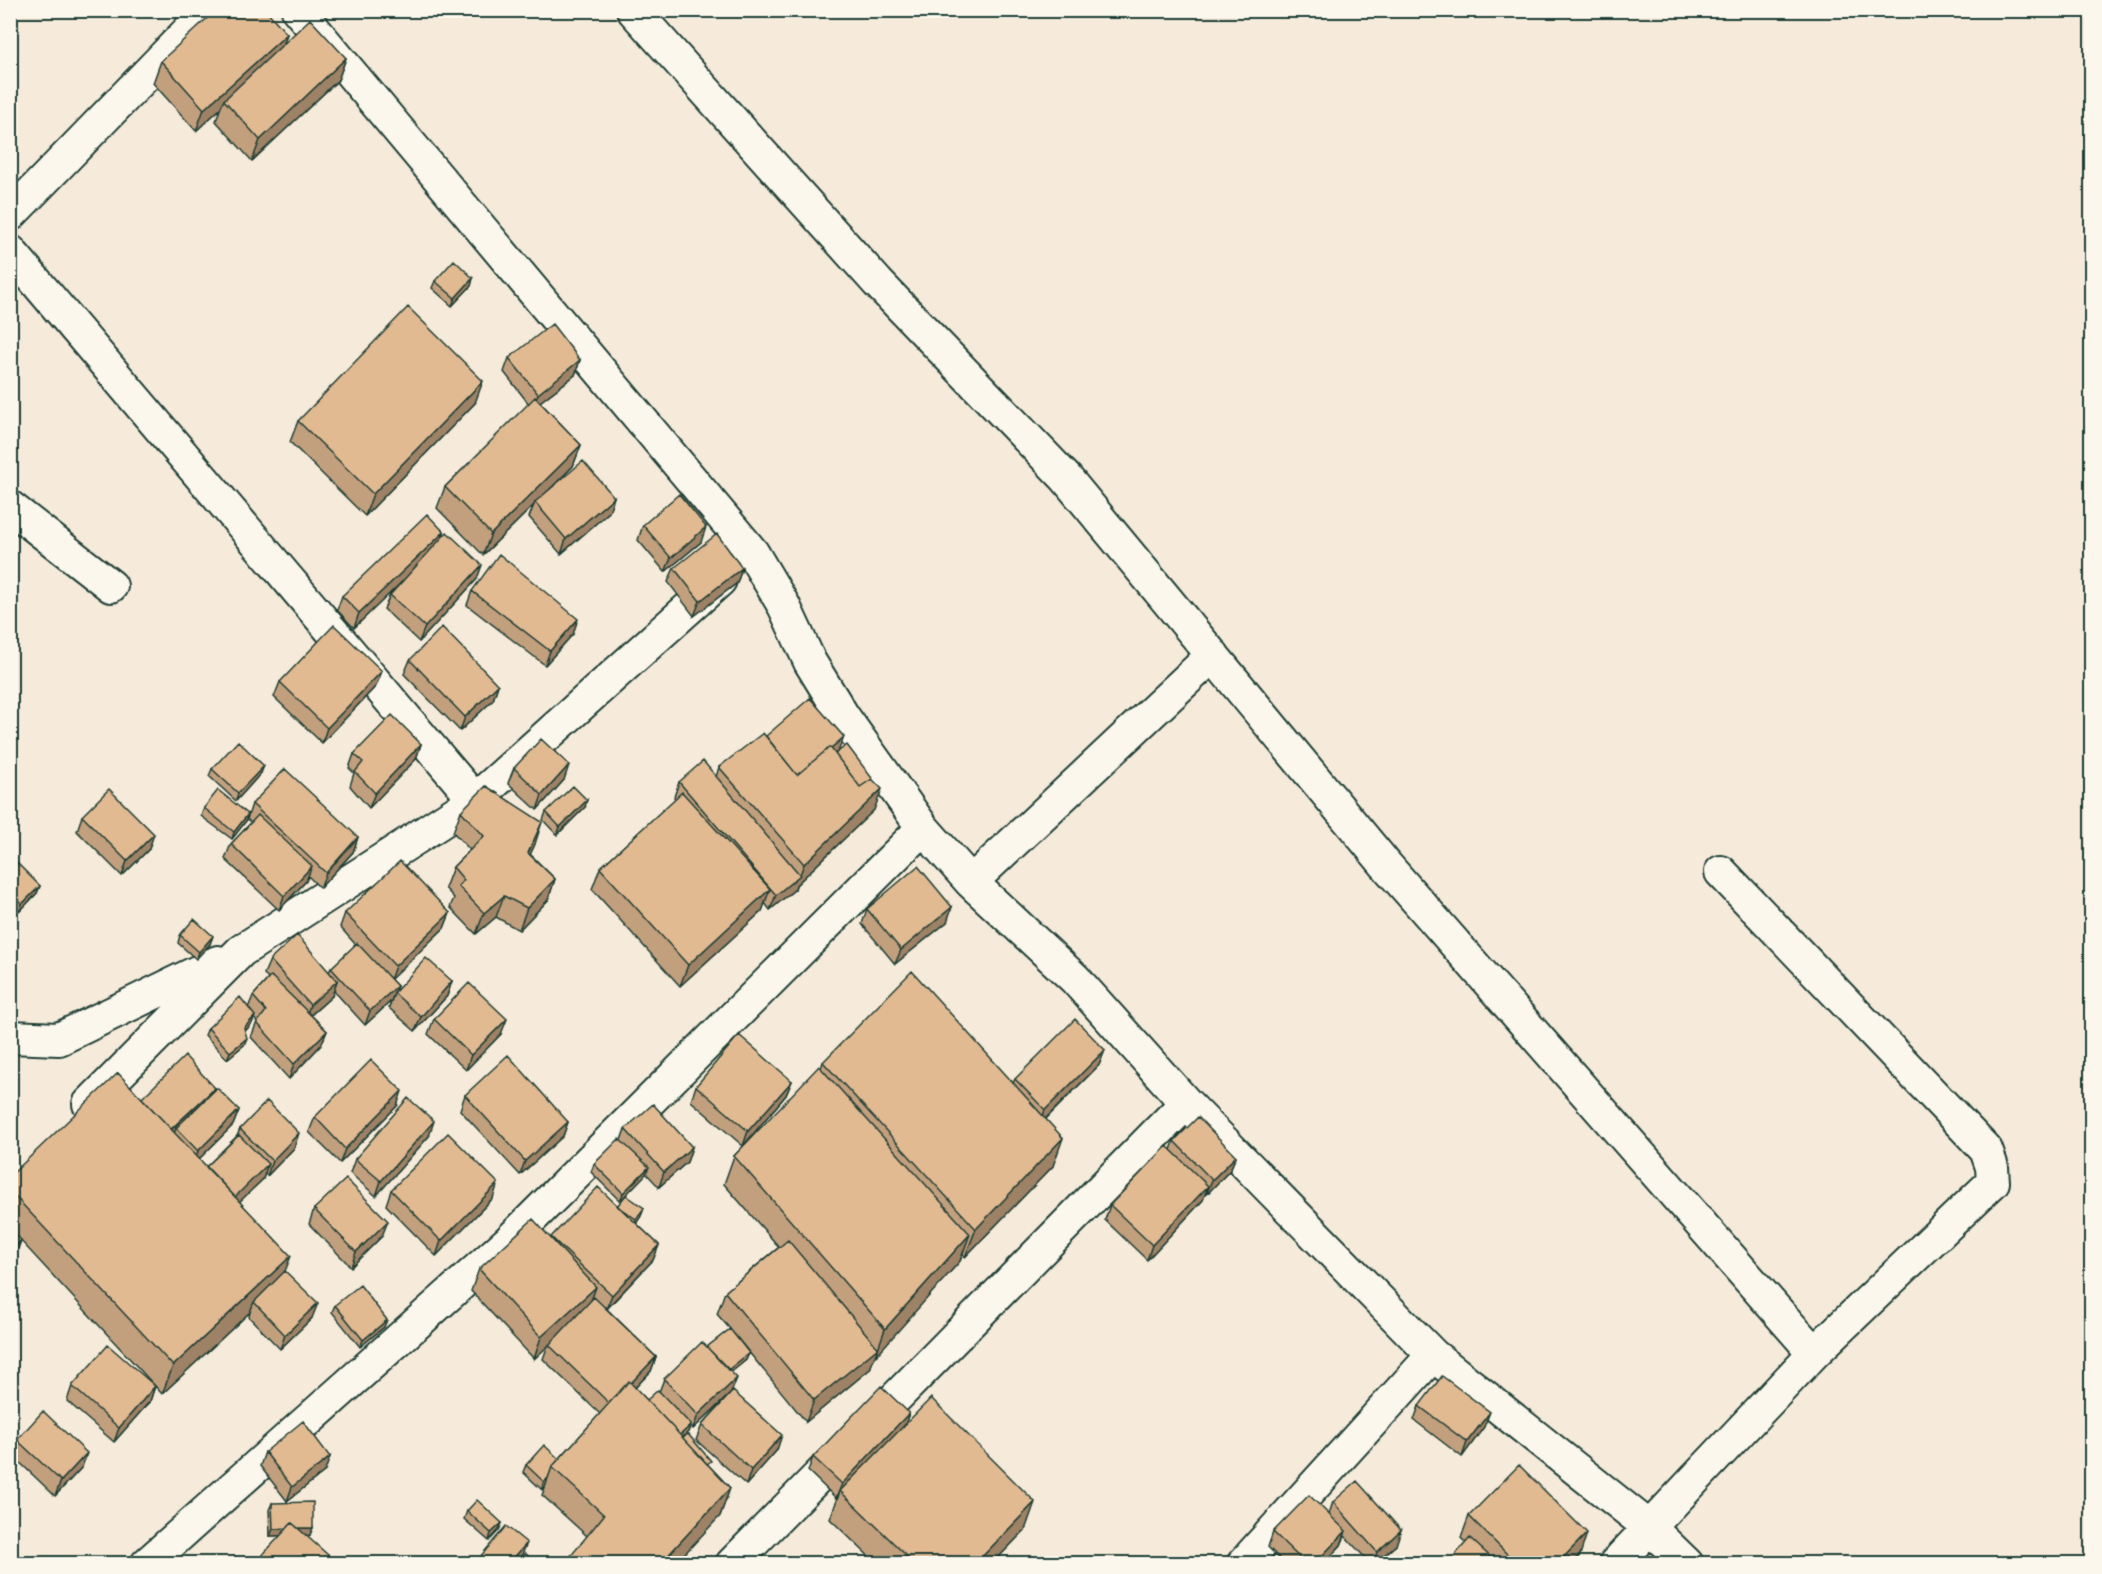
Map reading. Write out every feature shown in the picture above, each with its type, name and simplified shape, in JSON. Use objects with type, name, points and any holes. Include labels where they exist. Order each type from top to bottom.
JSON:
[{"type":"street","points":[[10,215],[209,10]]},
{"type":"street","points":[[298,10],[752,552],[784,606],[810,662],[843,716],[923,828],[971,882],[1075,979],[1186,1103],[1433,1355],[1649,1527],[1688,1563]]},
{"type":"street","points":[[633,10],[878,283],[1066,477],[1386,865],[1814,1353]]},
{"type":"street","points":[[10,251],[475,800]]},
{"type":"street","points":[[10,507],[111,586]]},
{"type":"street","points":[[10,1037],[60,1039],[241,951],[475,800],[752,552]]},
{"type":"street","points":[[971,882],[1213,655]]},
{"type":"street","points":[[147,1563],[508,1242],[923,828]]},
{"type":"street","points":[[1615,1563],[1814,1353],[1993,1182],[1992,1167],[1986,1150],[1721,872]]},
{"type":"street","points":[[68,1126],[241,951]]},
{"type":"street","points":[[732,1563],[1186,1103]]},
{"type":"street","points":[[1243,1563],[1433,1355]]},
{"type":"building","points":[[216,10],[266,10],[287,34],[204,109],[161,61]]},
{"type":"building","points":[[310,19],[346,58],[260,140],[224,100]]},
{"type":"building","points":[[454,260],[473,278],[455,298],[435,281]]},
{"type":"building","points":[[408,307],[483,381],[373,494],[298,421]]},
{"type":"building","points":[[552,324],[580,360],[538,394],[509,358]]},
{"type":"building","points":[[535,397],[581,445],[491,534],[445,487]]},
{"type":"building","points":[[583,461],[614,497],[566,539],[535,502]]},
{"type":"building","points":[[679,494],[706,527],[671,558],[643,525]]},
{"type":"building","points":[[427,514],[444,532],[359,613],[342,596]]},
{"type":"building","points":[[447,532],[482,565],[425,627],[390,595]]},
{"type":"building","points":[[717,534],[742,568],[700,601],[674,568]]},
{"type":"building","points":[[499,554],[578,619],[550,651],[472,591]]},
{"type":"building","points":[[334,625],[382,671],[327,728],[280,682]]},
{"type":"building","points":[[442,627],[498,685],[465,717],[410,660]]},
{"type":"building","points":[[810,698],[844,737],[797,775],[766,736]]},
{"type":"building","points":[[392,715],[421,744],[375,793],[355,772],[363,762],[354,754]]},
{"type":"building","points":[[763,733],[797,775],[830,747],[860,787],[872,779],[882,789],[804,864],[719,767]]},
{"type":"building","points":[[541,739],[569,765],[542,795],[514,768]]},
{"type":"building","points":[[238,741],[264,766],[238,793],[212,769]]},
{"type":"building","points":[[847,745],[874,781],[872,779],[860,787],[835,754]]},
{"type":"building","points":[[703,761],[800,875],[776,895],[679,782]]},
{"type":"building","points":[[285,769],[358,837],[326,873],[252,804]]},
{"type":"building","points":[[486,786],[542,822],[528,853],[555,879],[527,908],[504,896],[484,913],[458,886],[464,880],[453,867],[484,836],[461,811]]},
{"type":"building","points":[[573,786],[587,800],[560,827],[546,812]]},
{"type":"building","points":[[109,789],[154,834],[127,861],[82,816]]},
{"type":"building","points":[[218,790],[248,814],[234,832],[204,808]]},
{"type":"building","points":[[682,792],[770,889],[688,965],[600,868]]},
{"type":"building","points":[[258,815],[312,866],[284,896],[231,844]]},
{"type":"building","points":[[13,859],[40,886],[22,904],[10,891],[10,861]]},
{"type":"building","points":[[400,861],[450,913],[395,966],[345,913]]},
{"type":"building","points":[[918,866],[952,907],[901,950],[867,909]]},
{"type":"building","points":[[194,919],[213,936],[199,952],[180,935]]},
{"type":"building","points":[[297,935],[337,981],[310,1005],[270,960]]},
{"type":"building","points":[[357,943],[397,986],[370,1011],[331,968]]},
{"type":"building","points":[[426,958],[452,981],[421,1017],[394,993]]},
{"type":"building","points":[[912,971],[1063,1138],[976,1229],[823,1062]]},
{"type":"building","points":[[271,976],[327,1031],[294,1064],[257,1023],[266,1011],[253,996]]},
{"type":"building","points":[[469,983],[507,1019],[471,1055],[434,1019]]},
{"type":"building","points":[[240,997],[255,1016],[244,1028],[247,1038],[230,1052],[208,1028]]},
{"type":"building","points":[[1075,1019],[1105,1050],[1045,1110],[1015,1079]]},
{"type":"building","points":[[739,1035],[792,1081],[748,1131],[696,1086]]},
{"type":"building","points":[[508,1055],[568,1122],[525,1161],[465,1095]]},
{"type":"building","points":[[185,1056],[215,1088],[171,1129],[142,1098]]},
{"type":"building","points":[[371,1060],[402,1091],[345,1149],[315,1117]]},
{"type":"building","points":[[819,1066],[970,1234],[885,1329],[734,1156]]},
{"type":"building","points":[[118,1073],[291,1256],[173,1366],[10,1191],[10,1176]]},
{"type":"building","points":[[217,1088],[239,1110],[198,1151],[176,1128]]},
{"type":"building","points":[[408,1098],[434,1121],[381,1181],[355,1159]]},
{"type":"building","points":[[267,1101],[299,1133],[272,1161],[240,1129]]},
{"type":"building","points":[[653,1104],[692,1147],[664,1172],[625,1129]]},
{"type":"building","points":[[1198,1117],[1236,1156],[1212,1180],[1174,1141]]},
{"type":"building","points":[[448,1133],[498,1183],[441,1241],[391,1190]]},
{"type":"building","points":[[239,1135],[268,1164],[235,1197],[206,1167]]},
{"type":"building","points":[[619,1139],[649,1167],[623,1193],[594,1164]]},
{"type":"building","points":[[1167,1146],[1208,1186],[1152,1245],[1110,1205]]},
{"type":"building","points":[[346,1179],[388,1221],[356,1252],[314,1209]]},
{"type":"building","points":[[598,1187],[659,1245],[612,1295],[551,1237]]},
{"type":"building","points":[[626,1195],[644,1208],[636,1219],[617,1206]]},
{"type":"building","points":[[533,1219],[596,1287],[541,1337],[479,1269]]},
{"type":"building","points":[[10,1229],[21,1240],[10,1252]]},
{"type":"building","points":[[788,1240],[878,1348],[814,1400],[725,1292]]},
{"type":"building","points":[[285,1271],[318,1303],[285,1335],[254,1302]]},
{"type":"building","points":[[360,1285],[387,1320],[363,1340],[335,1305]]},
{"type":"building","points":[[594,1297],[656,1357],[609,1403],[549,1345]]},
{"type":"building","points":[[730,1329],[749,1353],[728,1370],[707,1347]]},
{"type":"building","points":[[702,1342],[737,1378],[698,1415],[664,1379]]},
{"type":"building","points":[[108,1345],[155,1386],[119,1428],[72,1386]]},
{"type":"building","points":[[1442,1376],[1490,1412],[1467,1442],[1419,1406]]},
{"type":"building","points":[[629,1381],[730,1488],[661,1563],[565,1563],[604,1515],[552,1467]]},
{"type":"building","points":[[881,1386],[909,1413],[842,1484],[813,1457]]},
{"type":"building","points":[[658,1390],[691,1425],[680,1435],[647,1400]]},
{"type":"building","points":[[733,1391],[782,1435],[751,1470],[702,1425]]},
{"type":"building","points":[[931,1398],[1035,1502],[976,1563],[914,1563],[840,1491]]},
{"type":"building","points":[[43,1411],[87,1453],[61,1481],[17,1440]]},
{"type":"building","points":[[303,1421],[330,1457],[292,1487],[265,1452]]},
{"type":"building","points":[[688,1434],[711,1461],[707,1464],[683,1438]]},
{"type":"building","points":[[544,1445],[559,1459],[544,1482],[526,1465]]},
{"type":"building","points":[[1519,1465],[1587,1533],[1558,1563],[1516,1563],[1469,1516]]},
{"type":"building","points":[[1357,1481],[1401,1530],[1377,1552],[1333,1502]]},
{"type":"building","points":[[1309,1495],[1346,1531],[1315,1563],[1305,1563],[1273,1532]]},
{"type":"building","points":[[477,1500],[502,1523],[491,1533],[467,1511]]},
{"type":"building","points":[[313,1502],[313,1528],[298,1528],[292,1523],[287,1528],[273,1529],[272,1503]]},
{"type":"building","points":[[292,1523],[337,1563],[255,1563]]},
{"type":"building","points":[[506,1526],[527,1543],[509,1563],[475,1563]]},
{"type":"building","points":[[1470,1538],[1497,1563],[1448,1563]]},
{"type":"building","points":[[525,1553],[536,1563],[516,1563]]}]
